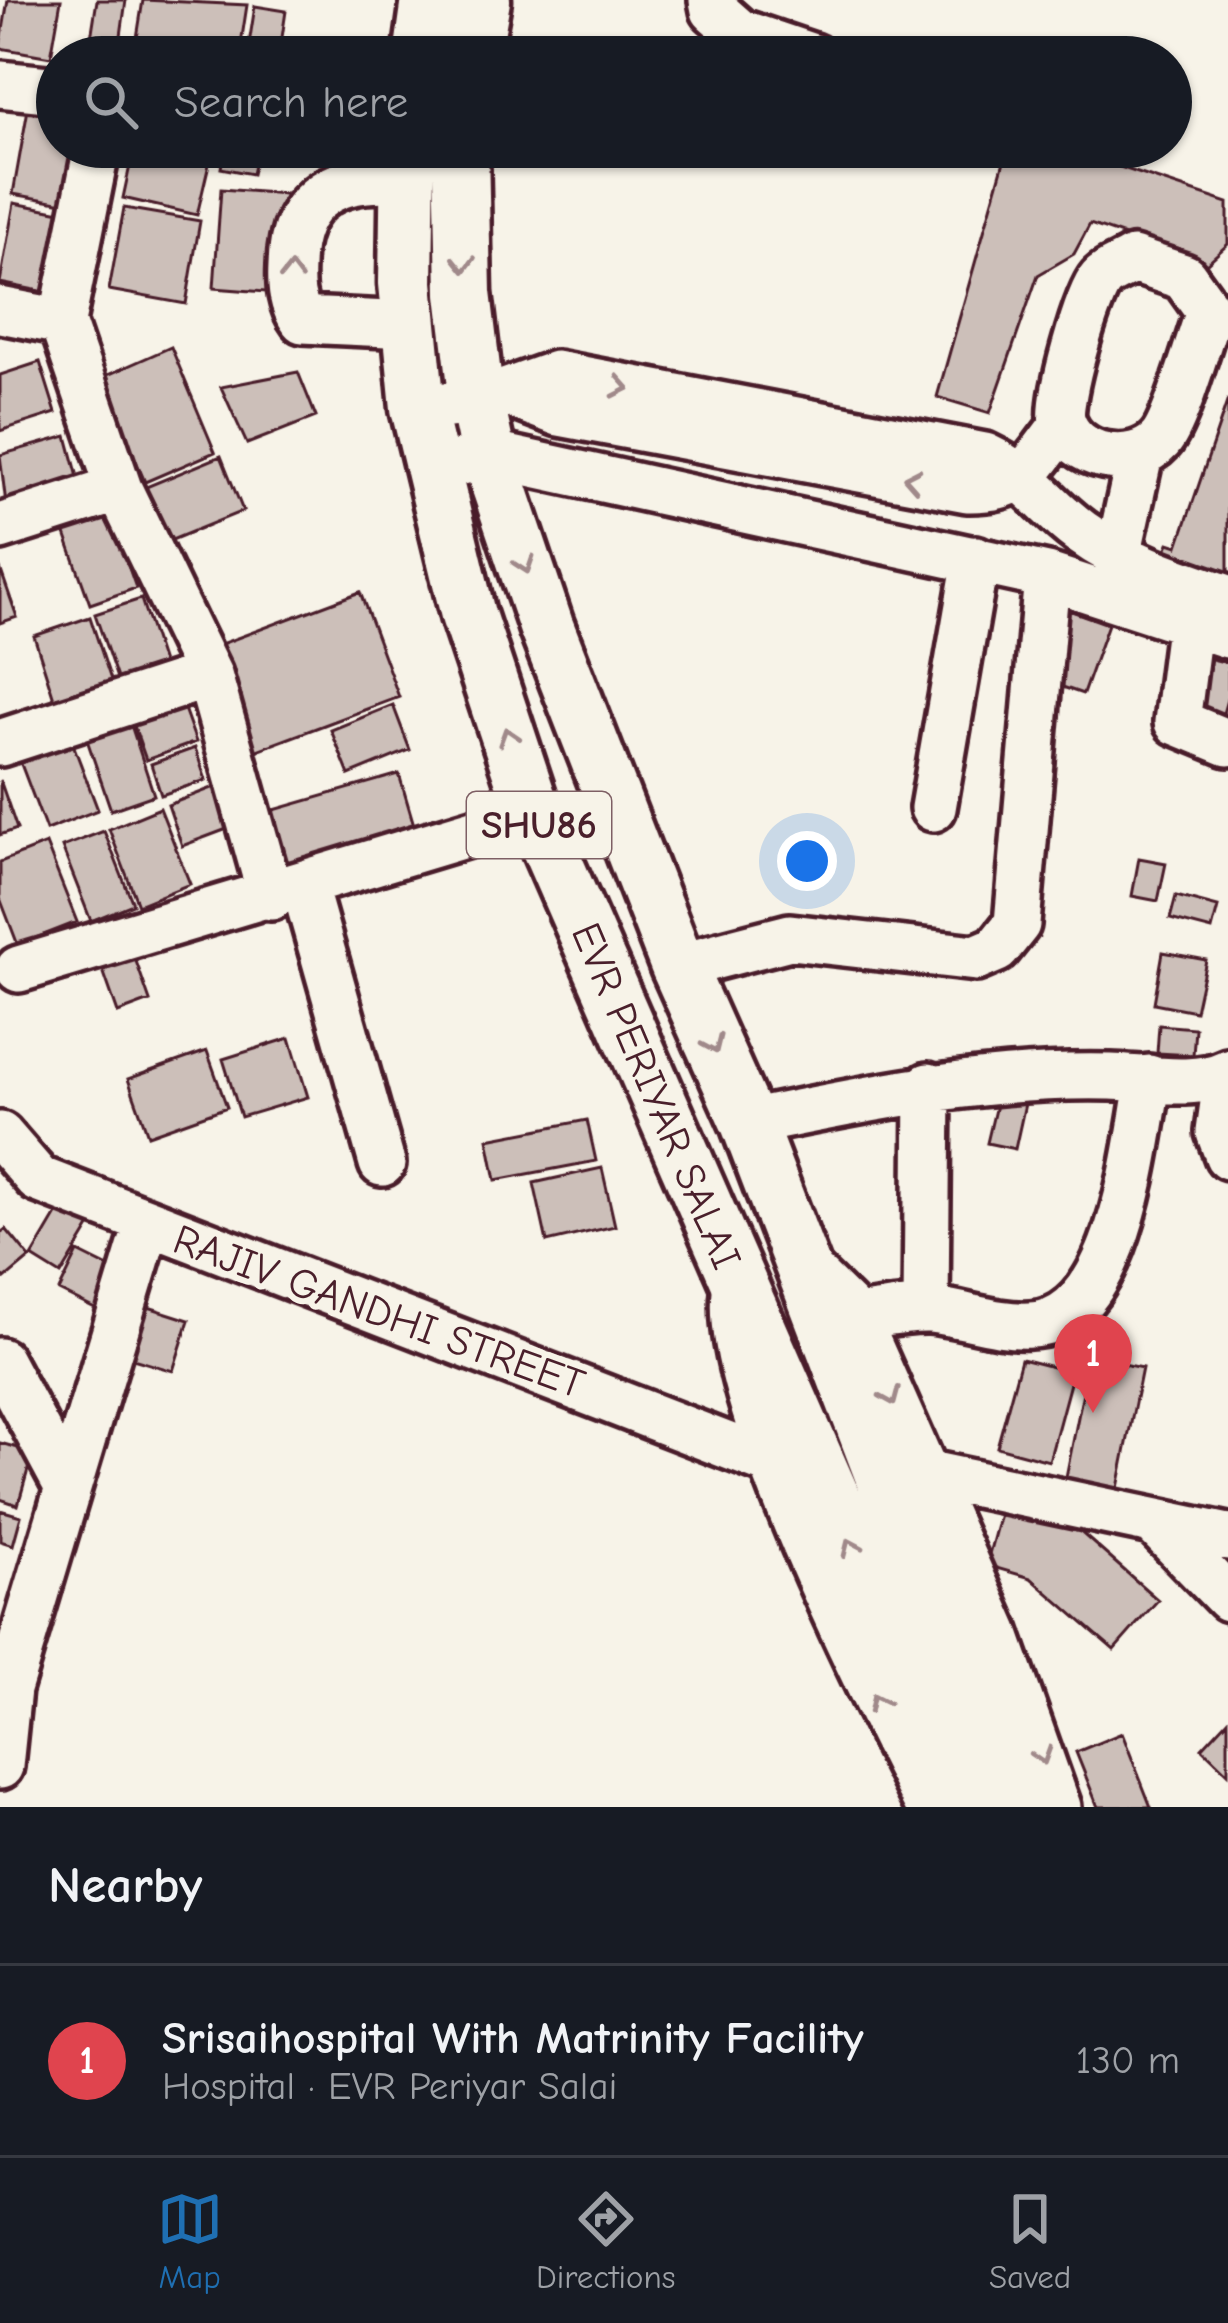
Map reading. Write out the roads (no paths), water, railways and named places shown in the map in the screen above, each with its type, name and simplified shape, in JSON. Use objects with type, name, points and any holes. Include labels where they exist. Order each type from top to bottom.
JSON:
[{"type":"main road","points":[[424,36],[429,0]]},
{"type":"main road","points":[[477,36],[483,0]]},
{"type":"main road","name":"EVR PERIYAR SALAI","points":[[408,168],[410,325],[418,408],[468,615],[534,814],[968,1807]]},
{"type":"main road","name":"EVR PERIYAR SALAI","points":[[461,168],[464,293],[493,398],[488,454],[546,626],[678,966],[805,1267],[884,1480],[1025,1807]]},
{"type":"street","points":[[712,0],[714,10],[751,36]]},
{"type":"street","points":[[0,84],[36,88]]},
{"type":"street","points":[[93,168],[62,322],[119,489],[209,675],[382,1163]]},
{"type":"street","points":[[400,168],[379,178],[341,184],[303,208],[295,228],[290,289],[303,320],[410,325]]},
{"type":"street","points":[[418,408],[493,398],[967,489],[996,490],[1024,475],[1063,424],[1060,394],[1100,279],[1132,260],[1184,277],[1209,311],[1162,439],[1139,455],[1112,458],[1063,424]]},
{"type":"street","points":[[0,310],[62,322]]},
{"type":"street","points":[[431,471],[488,454],[976,559],[1215,618]]},
{"type":"street","points":[[1118,555],[1139,455]]},
{"type":"street","points":[[1024,475],[1076,528],[1215,618]]},
{"type":"street","points":[[0,527],[119,489]]},
{"type":"street","points":[[933,808],[976,559]]},
{"type":"street","points":[[678,966],[790,937],[976,958],[1008,939],[1018,924],[1047,577]]},
{"type":"street","points":[[1215,618],[1177,722],[1228,742]]},
{"type":"street","points":[[0,743],[209,675]]},
{"type":"street","points":[[19,969],[534,814]]},
{"type":"street","points":[[748,1123],[928,1086],[1227,1073],[1219,1132],[1228,1156]]},
{"type":"street","points":[[856,1318],[926,1310],[1031,1326],[1063,1316],[1088,1296],[1127,1193],[1149,1078]]},
{"type":"street","points":[[926,1310],[928,1086]]},
{"type":"street","name":"RAJIV GANDHI STREET","points":[[0,1135],[38,1179],[775,1464]]},
{"type":"street","points":[[0,1766],[4,1688],[147,1225]]},
{"type":"street","points":[[805,1267],[856,1318],[996,1632],[1058,1807]]},
{"type":"street","points":[[736,1281],[731,1322],[775,1464],[869,1686],[929,1807]]},
{"type":"street","points":[[0,1361],[16,1418],[68,1488]]},
{"type":"street","points":[[929,1474],[1228,1537]]},
{"type":"street","points":[[1154,1522],[1228,1598]]},
{"type":"place","name":"Srisaihospital With Matrinity Facility","points":[[1093,1413]]}]
